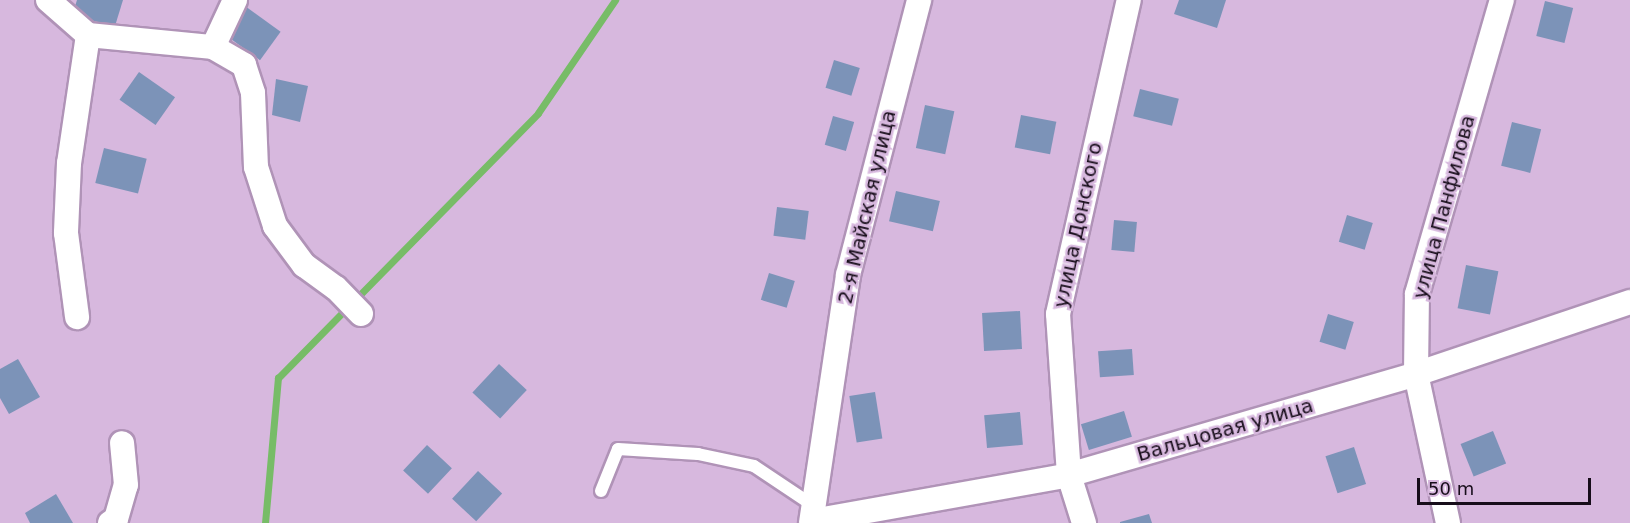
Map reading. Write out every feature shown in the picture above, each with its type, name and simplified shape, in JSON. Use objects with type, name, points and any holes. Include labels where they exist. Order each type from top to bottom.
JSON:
[{"type":"street","points":[[48,0],[88,35],[213,47],[244,65],[253,93],[256,167],[275,226],[304,265],[336,288],[361,314]]},
{"type":"street","points":[[213,47],[235,0]]},
{"type":"street","name":"2-я Майская улица","points":[[812,517],[848,275],[919,0]]},
{"type":"street","name":"улица Донского","points":[[1084,523],[1069,475],[1058,314],[1129,0]]},
{"type":"street","name":"улица Панфилова","points":[[1448,523],[1416,374],[1417,294],[1502,0]]},
{"type":"street","points":[[76,316],[66,222],[69,163],[88,35]]},
{"type":"street","name":"Вальцовая улица","points":[[812,517],[1069,475],[1416,374],[1630,302]]},
{"type":"street","points":[[110,523],[116,519],[126,485],[122,443]]},
{"type":"lane","points":[[601,491],[618,449],[652,451],[754,466],[812,517]]},
{"type":"building","points":[[77,0],[123,0],[115,26],[72,16]]},
{"type":"building","points":[[1179,0],[1226,0],[1217,28],[1174,14]]},
{"type":"building","points":[[1545,1],[1573,8],[1564,43],[1536,36]]},
{"type":"building","points":[[245,6],[281,32],[260,60],[224,34]]},
{"type":"building","points":[[834,60],[860,68],[851,96],[826,88]]},
{"type":"building","points":[[139,72],[175,97],[156,125],[119,100]]},
{"type":"building","points":[[276,79],[308,86],[300,122],[272,115]]},
{"type":"building","points":[[1140,89],[1179,99],[1172,126],[1133,116]]},
{"type":"building","points":[[925,105],[954,111],[945,154],[916,148]]},
{"type":"building","points":[[1021,115],[1056,122],[1050,154],[1015,147]]},
{"type":"building","points":[[833,116],[854,122],[846,151],[825,145]]},
{"type":"building","points":[[1512,122],[1541,129],[1530,173],[1501,166]]},
{"type":"building","points":[[104,148],[147,159],[138,194],[95,183]]},
{"type":"building","points":[[896,191],[940,201],[933,231],[889,221]]},
{"type":"building","points":[[777,207],[809,211],[805,240],[773,236]]},
{"type":"building","points":[[1347,215],[1373,223],[1365,250],[1339,242]]},
{"type":"building","points":[[1114,220],[1137,222],[1134,252],[1111,250]]},
{"type":"building","points":[[1466,265],[1498,271],[1490,314],[1458,308]]},
{"type":"building","points":[[769,273],[795,281],[787,308],[761,300]]},
{"type":"building","points":[[1020,311],[1022,349],[984,351],[982,313]]},
{"type":"building","points":[[1328,314],[1354,322],[1345,350],[1320,342]]},
{"type":"building","points":[[1132,349],[1134,375],[1100,377],[1098,351]]},
{"type":"building","points":[[18,359],[40,397],[9,414],[0,398],[0,369]]},
{"type":"building","points":[[499,364],[527,390],[500,418],[472,393]]},
{"type":"building","points":[[875,392],[882,438],[857,442],[849,396]]},
{"type":"building","points":[[1124,411],[1132,437],[1089,450],[1081,424]]},
{"type":"building","points":[[1020,412],[1023,445],[987,448],[984,415]]},
{"type":"building","points":[[1493,431],[1506,463],[1474,477],[1461,444]]},
{"type":"building","points":[[427,445],[452,468],[428,494],[403,471]]},
{"type":"building","points":[[1354,447],[1366,484],[1338,493],[1325,456]]},
{"type":"building","points":[[478,471],[502,494],[476,521],[452,499]]},
{"type":"building","points":[[56,494],[73,523],[30,523],[25,513]]},
{"type":"building","points":[[1149,514],[1152,523],[1120,523],[1120,522]]},
{"type":"waterway","points":[[265,523],[278,378],[538,113],[615,0]]}]
